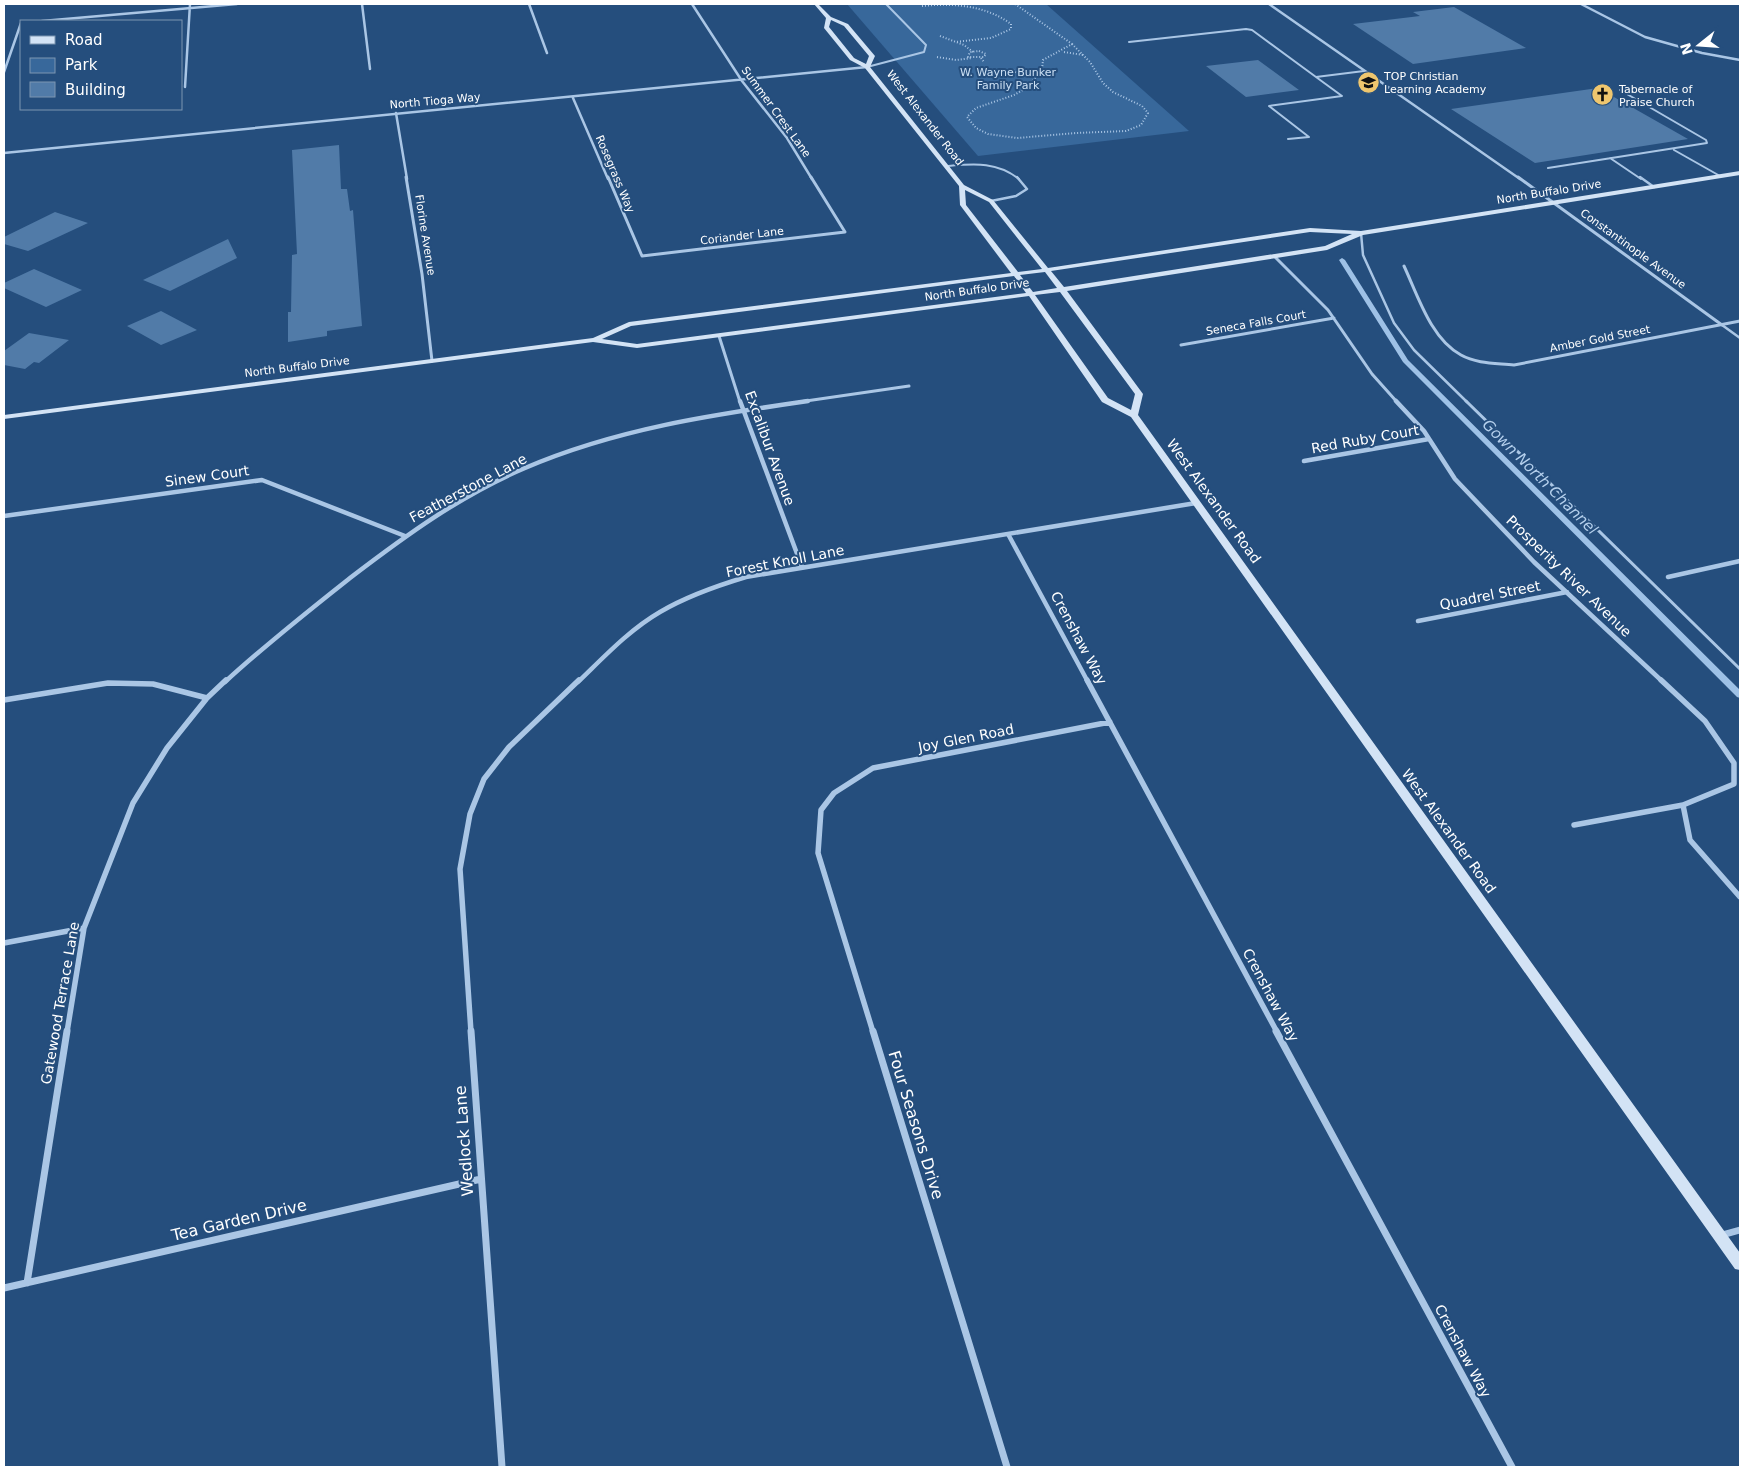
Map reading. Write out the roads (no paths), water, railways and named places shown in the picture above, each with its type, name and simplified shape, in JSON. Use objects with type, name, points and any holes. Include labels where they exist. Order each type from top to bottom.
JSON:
[{"type":"main road","name":"West Alexander Road","points":[[816,4],[828,18],[846,25],[872,56],[867,67]]},
{"type":"main road","name":"West Alexander Road","points":[[828,18],[826,27],[852,59],[867,67],[962,186],[991,201],[1062,289],[1139,394],[1134,416]]},
{"type":"main road","name":"North Buffalo Drive","points":[[593,340],[629,324],[1047,270],[1310,230],[1361,233],[1740,173]]},
{"type":"main road","name":"West Alexander Road","points":[[962,186],[963,204],[1031,294],[1105,400],[1134,416],[1740,1264]]},
{"type":"main road","name":"North Buffalo Drive","points":[[4,417],[593,340],[637,346],[1031,294],[1327,248],[1361,233]]},
{"type":"street","points":[[185,87],[190,4]]},
{"type":"street","points":[[53,20],[237,4]]},
{"type":"street","points":[[362,4],[370,69]]},
{"type":"street","points":[[529,4],[547,53]]},
{"type":"street","name":"Summer Crest Lane","points":[[692,4],[742,80],[787,138],[845,232]]},
{"type":"street","name":"Constantinople Avenue","points":[[1269,4],[1555,202],[1722,325]]},
{"type":"street","points":[[1581,4],[1645,37],[1702,53],[1740,60]]},
{"type":"street","points":[[4,72],[20,26]]},
{"type":"street","name":"North Tioga Way","points":[[4,153],[396,113],[573,98],[867,67]]},
{"type":"street","name":"Rosegrass Way","points":[[573,98],[642,256]]},
{"type":"street","name":"Florine Avenue","points":[[396,113],[422,274],[432,361]]},
{"type":"street","name":"Coriander Lane","points":[[642,256],[845,232]]},
{"type":"street","name":"Prosperity River Avenue","points":[[1274,256],[1315,295],[1334,318],[1372,374],[1429,439],[1455,479],[1534,562],[1705,721],[1734,763],[1734,784],[1683,805]]},
{"type":"street","name":"Amber Gold Street","points":[[1404,266],[1437,332],[1450,348],[1462,356],[1477,360],[1514,364],[1740,321]]},
{"type":"street","name":"Seneca Falls Court","points":[[1181,345],[1334,318]]},
{"type":"street","name":"Excalibur Avenue","points":[[719,336],[743,410],[802,567]]},
{"type":"street","name":"Featherstone Lane","points":[[207,698],[274,637],[405,536],[443,511],[525,468],[612,436],[656,425],[743,410],[909,386]]},
{"type":"street","name":"Red Ruby Court","points":[[1304,461],[1429,439]]},
{"type":"street","name":"Sinew Court","points":[[4,516],[262,480],[405,536]]},
{"type":"street","name":"Forest Knoll Lane","points":[[470,814],[484,779],[509,746],[623,639],[660,612],[702,591],[746,577],[1196,502]]},
{"type":"street","name":"Crenshaw Way","points":[[1008,534],[1512,1467]]},
{"type":"street","points":[[1668,577],[1740,561]]},
{"type":"street","name":"Quadrel Street","points":[[1418,621],[1567,592]]},
{"type":"street","points":[[4,700],[108,683],[153,684],[207,698]]},
{"type":"street","name":"Gatewood Terrace Lane","points":[[27,1282],[84,928],[133,802],[168,748],[207,698]]},
{"type":"street","name":"Joy Glen Road","points":[[834,793],[873,768],[1110,722]]},
{"type":"street","name":"Four Seasons Drive","points":[[834,793],[821,810],[818,853],[1007,1467]]},
{"type":"street","points":[[1574,825],[1683,805],[1690,840],[1740,897]]},
{"type":"street","name":"Wedlock Lane","points":[[470,814],[460,869],[502,1467]]},
{"type":"street","points":[[4,943],[84,928]]},
{"type":"street","name":"Tea Garden Drive","points":[[4,1288],[481,1179]]},
{"type":"street","points":[[1720,1236],[1740,1230]]},
{"type":"lane","points":[[867,67],[886,60],[913,56],[924,52],[926,45],[886,4]]},
{"type":"lane","points":[[1129,42],[1239,29],[1252,30],[1342,96],[1269,106],[1309,137],[1288,139]]},
{"type":"lane","points":[[1316,77],[1364,71]]},
{"type":"lane","points":[[1548,168],[1674,150],[1707,143],[1706,140],[1620,90]]},
{"type":"lane","points":[[1674,150],[1720,176]]},
{"type":"lane","points":[[1610,158],[1654,187]]},
{"type":"lane","points":[[946,166],[989,163],[1003,167],[1020,179],[1027,189],[1016,196],[991,201]]},
{"type":"lane","points":[[1361,233],[1363,255],[1372,276],[1394,323],[1414,350],[1740,669]]},
{"type":"lane","name":"Constantinople Avenue","points":[[1722,325],[1740,338]]},
{"type":"waterway","name":"Gown North Channel","points":[[1342,260],[1405,361],[1740,695]]},
{"type":"place","name":"TOP Christian Learning Academy","points":[[1368,82]]},
{"type":"place","name":"Tabernacle of Praise Church","points":[[1603,95]]},
{"type":"park label","name":"W. Wayne Bunker Family Park","points":[[1008,78]]}]
